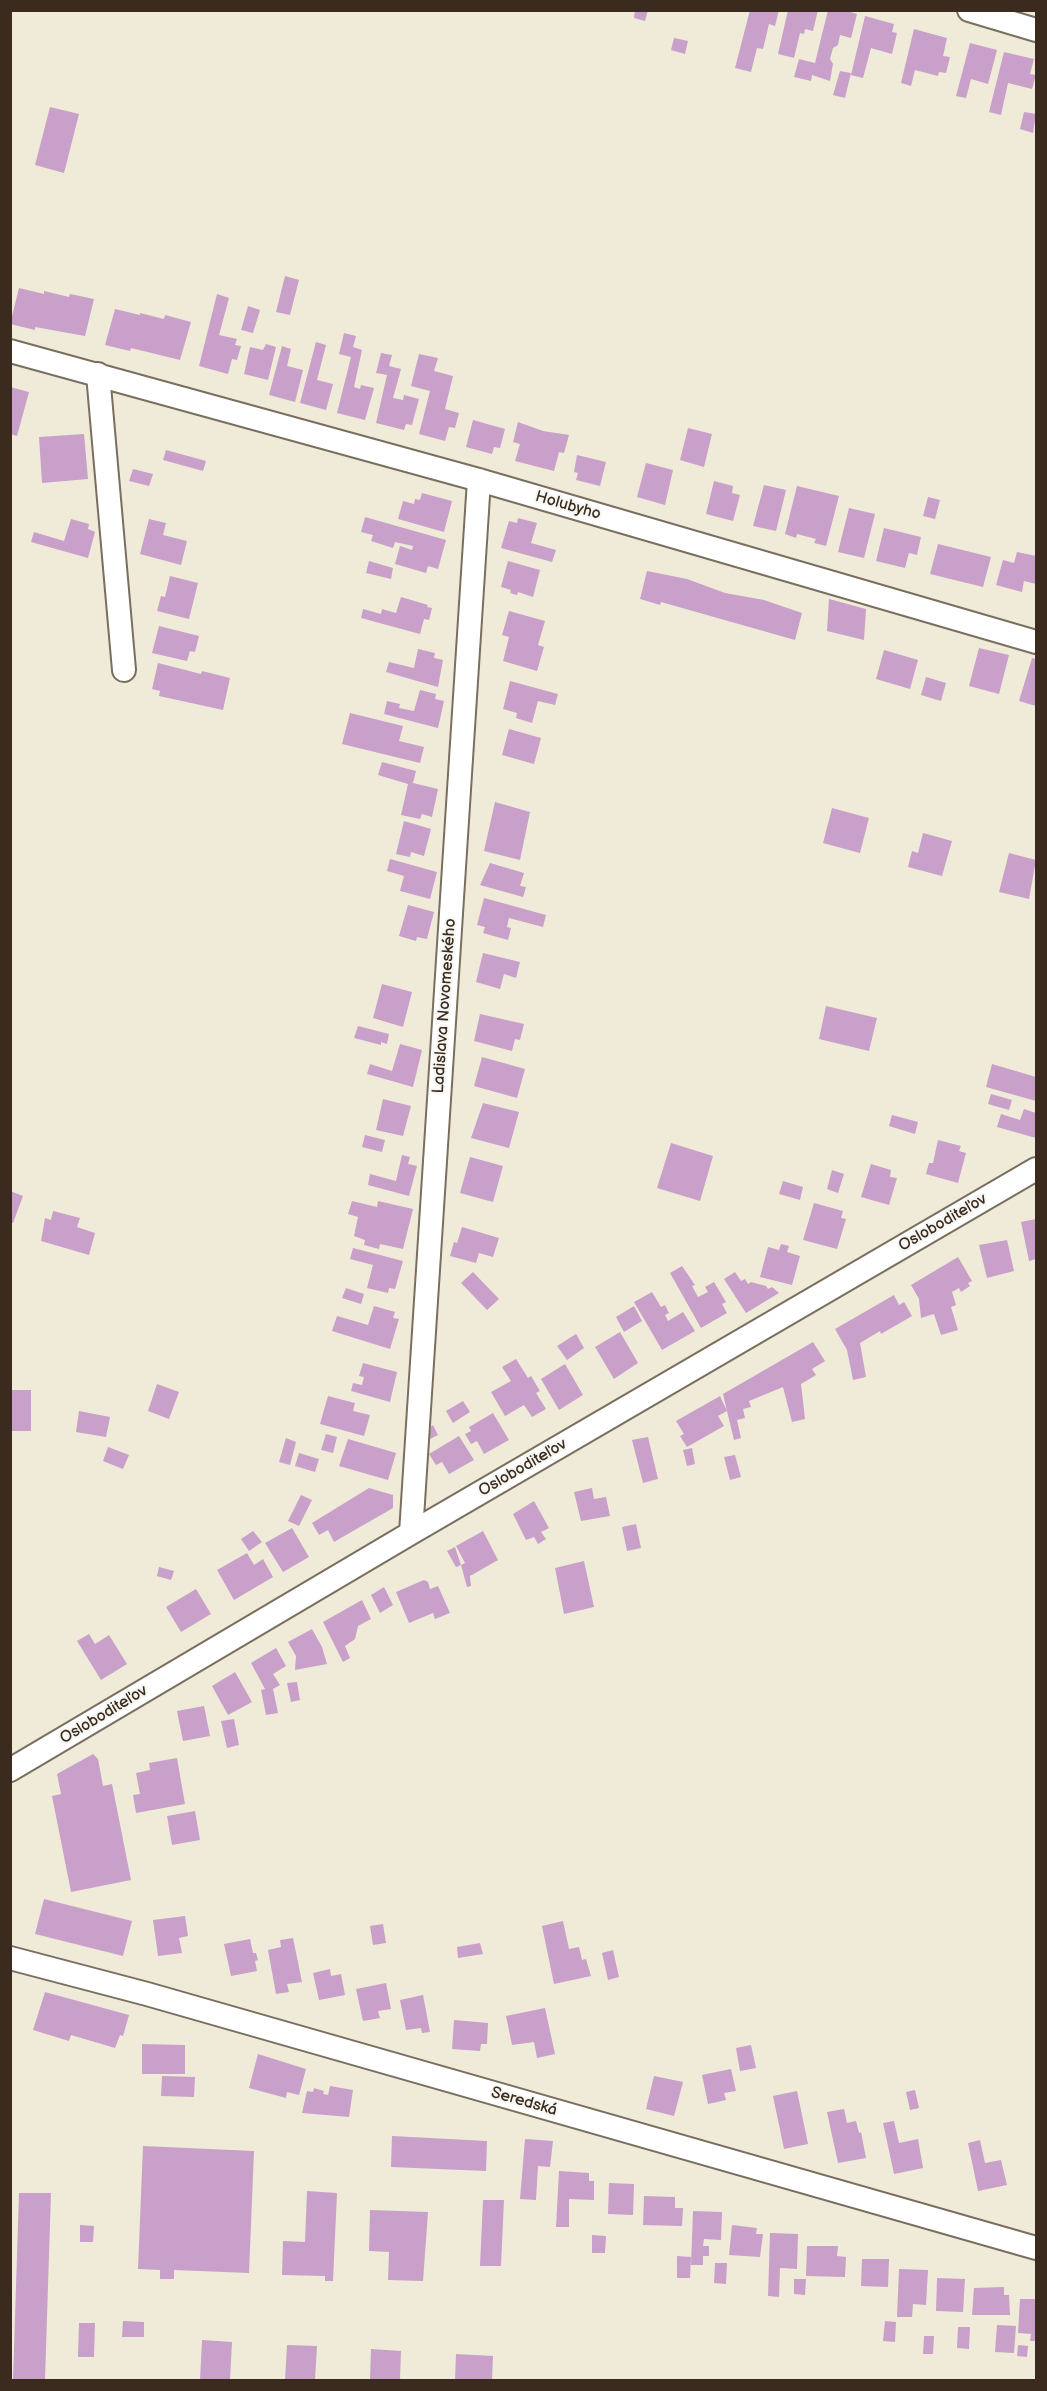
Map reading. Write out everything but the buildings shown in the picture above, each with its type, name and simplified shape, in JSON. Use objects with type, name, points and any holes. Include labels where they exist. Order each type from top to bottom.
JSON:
[{"type":"street","points":[[969,10],[1036,30]]},
{"type":"street","name":"Holubyho","points":[[10,351],[479,480],[1036,642]]},
{"type":"street","points":[[98,374],[124,670]]},
{"type":"street","name":"Ladislava Novomeského","points":[[411,1533],[479,480]]},
{"type":"street","name":"Osloboditeľov","points":[[10,1770],[411,1533],[1036,1169]]},
{"type":"street","name":"Seredská","points":[[10,1958],[147,1994],[1036,2248]]}]
